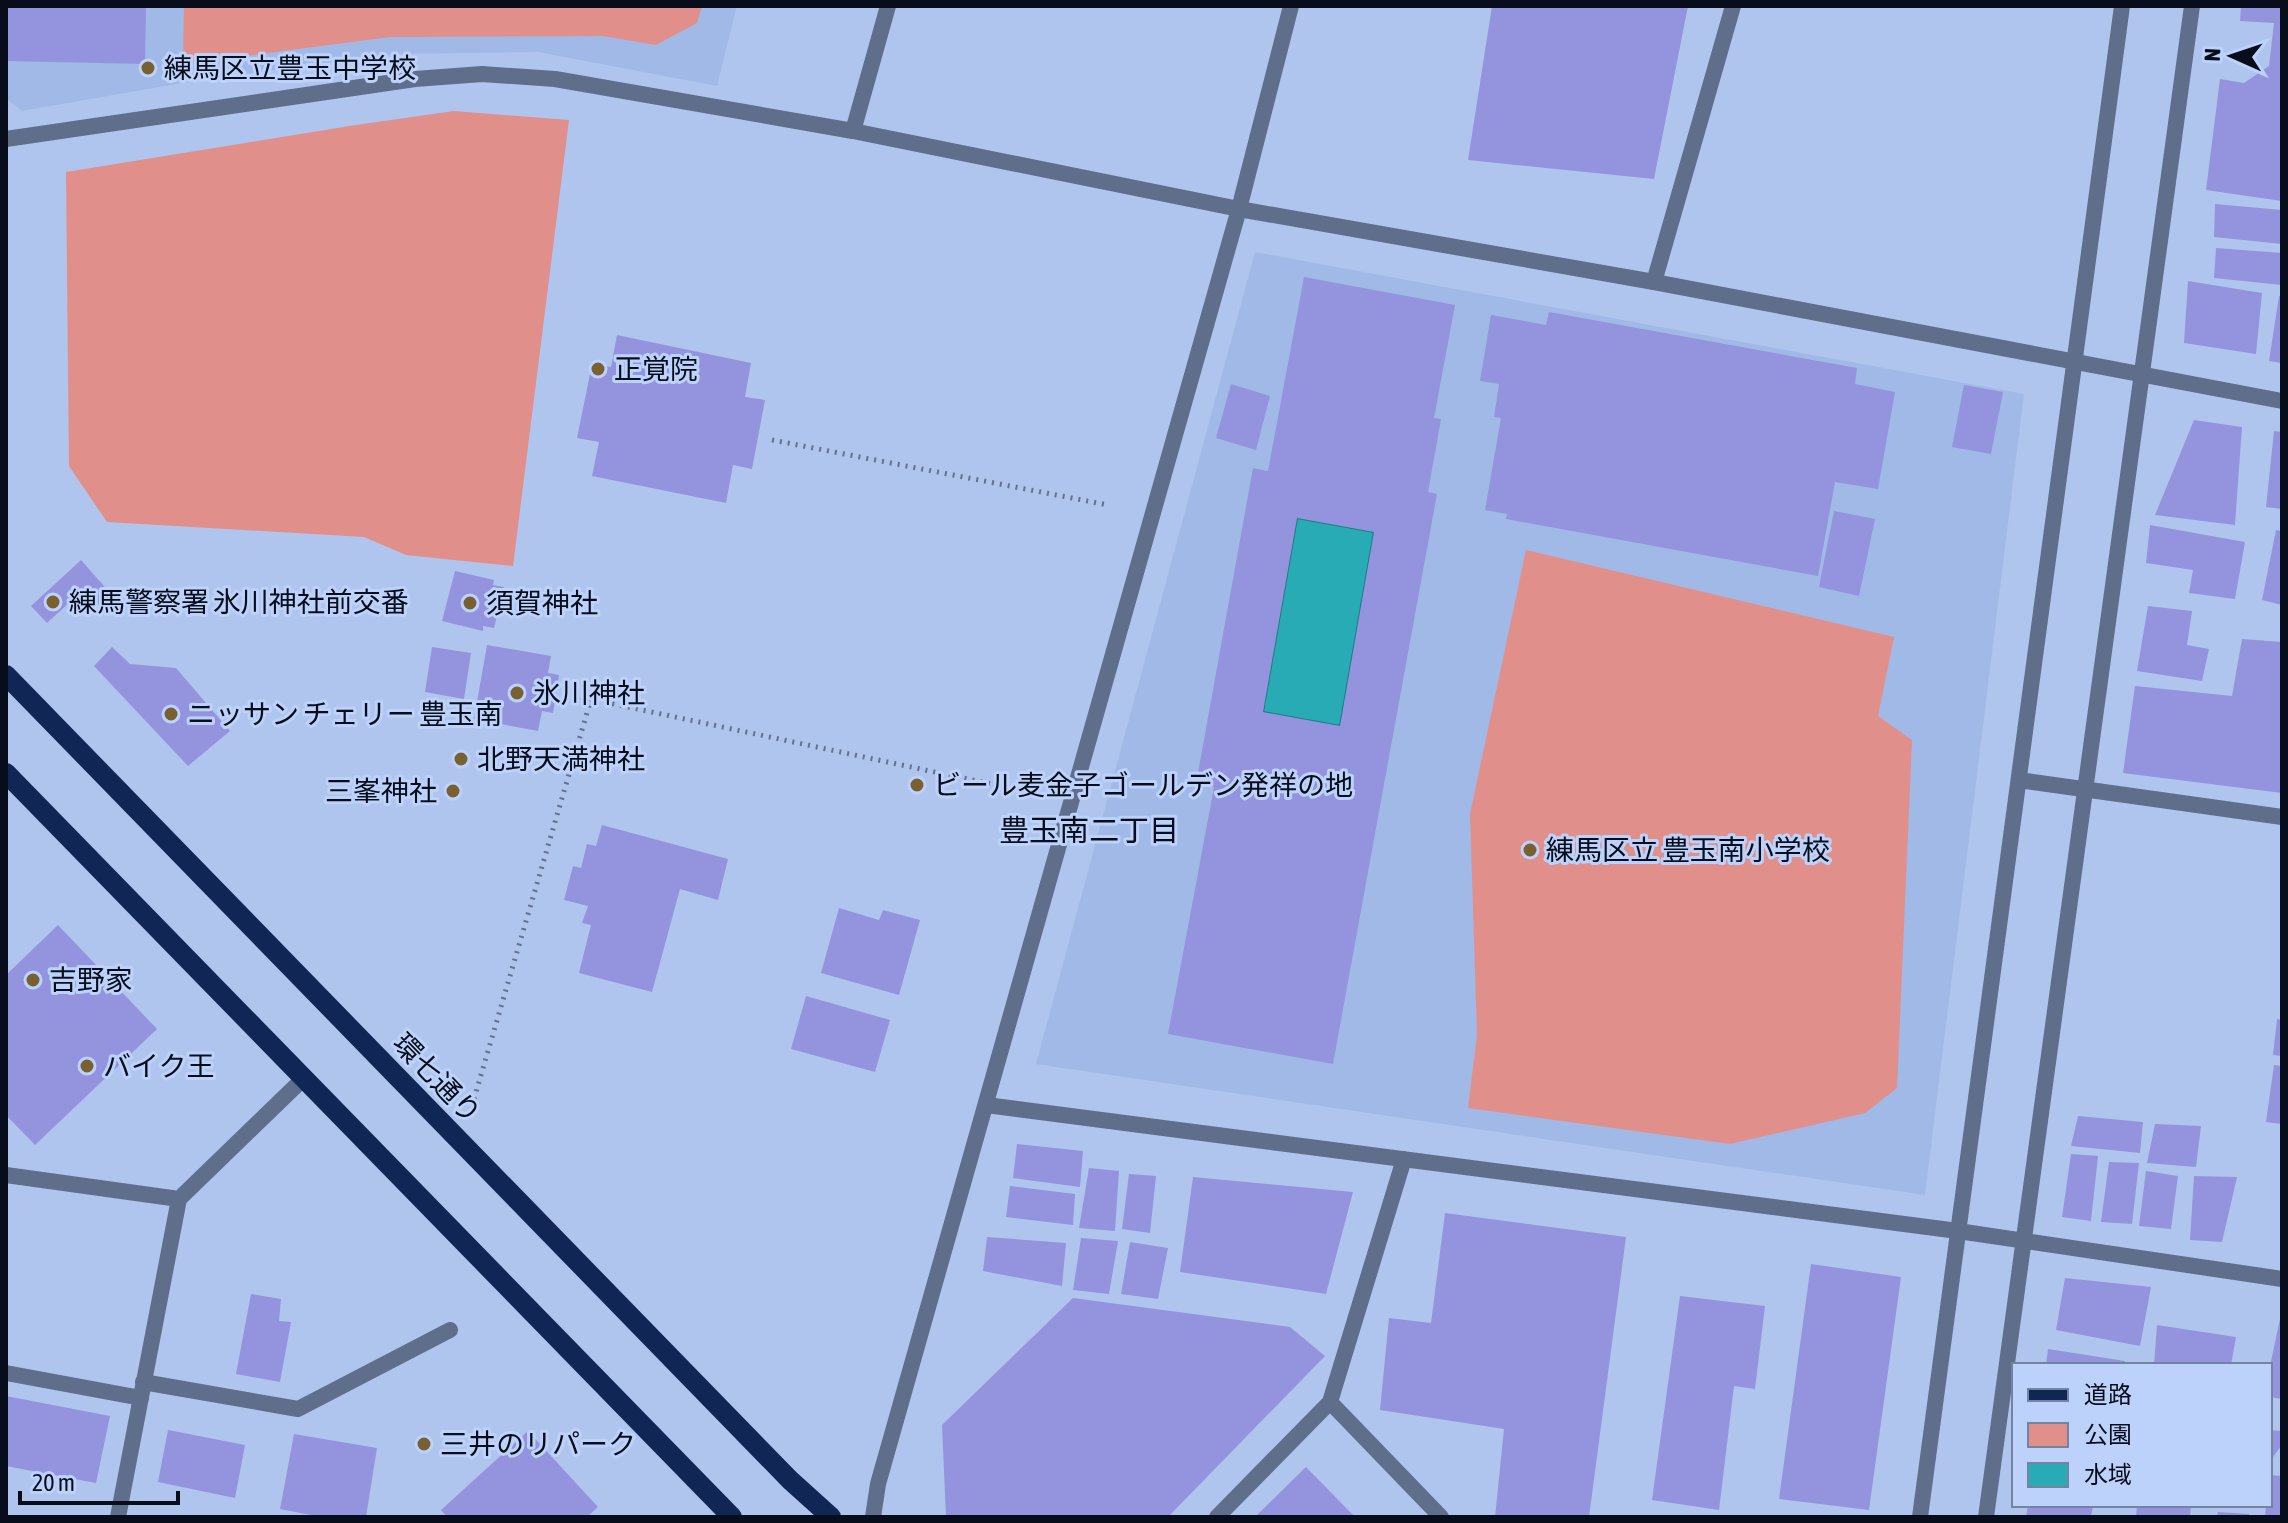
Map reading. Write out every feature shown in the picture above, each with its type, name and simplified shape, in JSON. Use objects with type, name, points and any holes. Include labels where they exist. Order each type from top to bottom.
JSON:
[{"type":"main road","name":"環七通り","points":[[6,675],[790,1480],[831,1517]]},
{"type":"main road","points":[[6,773],[732,1517]]},
{"type":"street","points":[[853,131],[888,6]]},
{"type":"street","points":[[873,1517],[878,1484],[1239,209],[1291,6]]},
{"type":"street","points":[[1654,282],[1733,6]]},
{"type":"street","points":[[1920,1517],[2122,6]]},
{"type":"street","points":[[1986,1517],[2192,6]]},
{"type":"street","points":[[6,139],[415,79],[482,74],[555,79],[853,131],[1239,209],[1654,282],[2282,401]]},
{"type":"street","points":[[2019,780],[2282,817]]},
{"type":"street","points":[[118,1517],[179,1199],[304,1078]]},
{"type":"street","points":[[986,1105],[1958,1231],[2282,1279]]},
{"type":"street","points":[[1217,1517],[1330,1402],[1404,1159]]},
{"type":"street","points":[[6,1175],[179,1199]]},
{"type":"street","points":[[6,1373],[298,1409],[450,1330]]},
{"type":"street","points":[[1330,1402],[1441,1517]]},
{"type":"path","points":[[772,440],[1108,505]]},
{"type":"path","points":[[581,697],[1029,792]]},
{"type":"path","points":[[474,1099],[591,699]]},
{"type":"shaded area","name":"練馬区立豊玉中学校","points":[[6,6],[737,6],[717,86],[538,52],[392,54],[188,82],[22,111],[6,99]]},
{"type":"shaded area","name":"練馬区立 豊玉南小学校","points":[[1255,252],[2024,394],[1925,1195],[1036,1064]]},
{"type":"green space","points":[[184,6],[702,6],[697,23],[656,45],[603,36],[390,37],[183,64]]},
{"type":"green space","points":[[454,111],[569,120],[513,566],[406,555],[364,537],[107,522],[69,466],[66,172]]},
{"type":"green space","points":[[1526,550],[1894,637],[1878,716],[1912,740],[1897,1088],[1865,1113],[1730,1144],[1468,1108],[1477,1035],[1470,814]]},
{"type":"water","points":[[1297,518],[1374,532],[1340,726],[1263,712]]},
{"type":"building","points":[[6,6],[146,6],[145,64],[6,61]]},
{"type":"building","points":[[1492,6],[1688,6],[1654,179],[1468,160]]},
{"type":"building","points":[[2241,6],[2282,6],[2282,201],[2206,190],[2220,79],[2244,83],[2269,66],[2274,23],[2240,21]]},
{"type":"building","points":[[2215,204],[2282,210],[2282,244],[2214,237]]},
{"type":"building","points":[[2216,248],[2282,253],[2282,285],[2214,278]]},
{"type":"building","points":[[1304,277],[1455,305],[1434,418],[1441,419],[1428,492],[1437,494],[1333,1064],[1168,1034],[1214,787],[1196,784],[1253,468],[1268,471]],"holes":[[[1297,518],[1374,532],[1340,726],[1263,712]]]},
{"type":"building","points":[[2188,281],[2262,293],[2256,354],[2184,343]]},
{"type":"building","points":[[2279,296],[2282,296],[2282,363],[2269,361]]},
{"type":"building","points":[[1549,312],[1857,368],[1855,384],[1895,392],[1878,489],[1835,482],[1818,576],[1506,519],[1507,514],[1485,510],[1501,418],[1494,417],[1499,384],[1480,381],[1491,315],[1546,325]]},
{"type":"building","points":[[617,335],[751,363],[745,397],[765,400],[752,469],[733,465],[726,503],[592,476],[599,442],[577,438],[592,364],[611,367]]},
{"type":"building","points":[[1231,384],[1270,396],[1256,450],[1216,438]]},
{"type":"building","points":[[1964,385],[2003,392],[1991,454],[1952,447]]},
{"type":"building","points":[[2194,420],[2242,427],[2235,525],[2155,515]]},
{"type":"building","points":[[2274,431],[2282,432],[2282,509],[2266,507]]},
{"type":"building","points":[[1834,511],[1875,519],[1859,596],[1819,587]]},
{"type":"building","points":[[2150,525],[2245,542],[2235,599],[2189,593],[2193,570],[2146,563]]},
{"type":"building","points":[[2276,530],[2282,531],[2282,605],[2262,600]]},
{"type":"building","points":[[81,560],[111,594],[99,605],[84,589],[47,623],[31,606]]},
{"type":"building","points":[[455,571],[494,580],[493,585],[504,587],[494,628],[483,626],[483,631],[442,621]]},
{"type":"building","points":[[2148,606],[2192,611],[2187,645],[2209,649],[2202,681],[2137,671]]},
{"type":"building","points":[[2242,639],[2282,642],[2282,793],[2123,773],[2135,686],[2232,696]]},
{"type":"building","name":"氷川神社","points":[[487,645],[551,656],[548,673],[559,675],[553,713],[542,711],[538,731],[474,719]]},
{"type":"building","points":[[112,647],[130,664],[176,668],[230,731],[188,766],[94,666]]},
{"type":"building","points":[[432,647],[471,653],[464,699],[425,692]]},
{"type":"building","points":[[602,825],[728,859],[718,900],[680,889],[652,992],[579,973],[591,925],[582,923],[588,906],[564,900],[573,866],[581,868],[587,844],[596,846]]},
{"type":"building","points":[[839,908],[879,920],[883,910],[920,920],[899,995],[821,973]]},
{"type":"building","points":[[58,925],[157,1029],[35,1145],[6,1115],[6,975]]},
{"type":"building","points":[[806,996],[890,1020],[875,1072],[791,1049]]},
{"type":"building","points":[[2277,1019],[2282,1020],[2282,1056],[2273,1055]]},
{"type":"building","points":[[2274,1065],[2282,1066],[2282,1124],[2266,1122]]},
{"type":"building","points":[[2078,1116],[2143,1122],[2140,1153],[2071,1146]]},
{"type":"building","points":[[2155,1124],[2201,1126],[2196,1167],[2147,1163]]},
{"type":"building","points":[[1017,1144],[1083,1151],[1080,1187],[1013,1178]]},
{"type":"building","points":[[2071,1154],[2098,1156],[2091,1221],[2062,1217]]},
{"type":"building","points":[[2109,1162],[2139,1163],[2132,1224],[2101,1222]]},
{"type":"building","points":[[1089,1168],[1119,1171],[1115,1231],[1079,1228]]},
{"type":"building","points":[[2146,1171],[2178,1176],[2171,1229],[2139,1226]]},
{"type":"building","points":[[1129,1174],[1156,1176],[1150,1233],[1122,1229]]},
{"type":"building","points":[[2194,1176],[2237,1177],[2222,1242],[2190,1240]]},
{"type":"building","points":[[1193,1177],[1353,1192],[1326,1294],[1180,1272]]},
{"type":"building","points":[[1010,1186],[1075,1194],[1073,1225],[1006,1217]]},
{"type":"building","points":[[1445,1213],[1626,1237],[1589,1517],[1495,1517],[1504,1429],[1380,1410],[1389,1318],[1431,1323]]},
{"type":"building","points":[[987,1237],[1066,1243],[1062,1286],[983,1271]]},
{"type":"building","points":[[1081,1238],[1118,1241],[1109,1294],[1073,1290]]},
{"type":"building","points":[[1130,1242],[1168,1248],[1158,1299],[1121,1294]]},
{"type":"building","points":[[1811,1264],[1901,1277],[1869,1510],[1779,1499]]},
{"type":"building","points":[[2065,1278],[2151,1287],[2140,1346],[2056,1330]]},
{"type":"building","points":[[251,1294],[281,1299],[279,1321],[291,1322],[280,1382],[236,1374]]},
{"type":"building","points":[[1680,1296],[1765,1306],[1755,1389],[1734,1386],[1719,1510],[1652,1500]]},
{"type":"building","points":[[1073,1298],[1290,1327],[1325,1356],[1168,1517],[946,1517],[942,1425]]},
{"type":"building","points":[[2282,1314],[2282,1399],[2272,1397],[2271,1363]]},
{"type":"building","points":[[2157,1325],[2236,1337],[2231,1363],[2154,1363]]},
{"type":"building","points":[[2048,1349],[2125,1361],[2125,1363],[2046,1363]]},
{"type":"building","points":[[6,1396],[110,1416],[96,1483],[6,1466]]},
{"type":"building","points":[[168,1430],[245,1445],[235,1498],[158,1482]]},
{"type":"building","points":[[2272,1430],[2282,1431],[2282,1445],[2272,1458]]},
{"type":"building","points":[[528,1431],[598,1507],[587,1517],[447,1517],[441,1510]]},
{"type":"building","points":[[294,1434],[377,1448],[366,1517],[321,1517],[280,1509]]},
{"type":"building","points":[[1306,1467],[1355,1517],[1255,1517]]},
{"type":"building","points":[[2272,1475],[2282,1476],[2282,1517],[2265,1517],[2266,1507],[2272,1507]]},
{"type":"building","points":[[2028,1507],[2093,1507],[2091,1517],[2026,1517]]},
{"type":"building","points":[[2137,1507],[2191,1507],[2190,1517],[2136,1517]]},
{"type":"building","points":[[2218,1512],[2249,1514],[2248,1517],[2217,1517]]},
{"type":"place","name":"練馬区立豊玉中学校","points":[[148,68]]},
{"type":"place","name":"正覚院","points":[[598,369]]},
{"type":"place","name":"練馬警察署 氷川神社前交番","points":[[53,602]]},
{"type":"place","name":"須賀神社","points":[[470,603]]},
{"type":"place","name":"氷川神社","points":[[517,693]]},
{"type":"place","name":"ニッサン チェリー 豊玉南","points":[[171,714]]},
{"type":"place","name":"北野天満神社","points":[[461,759]]},
{"type":"place","name":"ビール麦金子ゴールデン発祥の地","points":[[917,785]]},
{"type":"place","name":"三峯神社","points":[[453,791]]},
{"type":"place","name":"練馬区立 豊玉南小学校","points":[[1530,850]]},
{"type":"place","name":"吉野家","points":[[33,980]]},
{"type":"place","name":"バイク王","points":[[87,1066]]},
{"type":"place","name":"三井のリパーク","points":[[424,1444]]},
{"type":"district","name":"豊玉南二丁目","points":[[1089,831]]}]
